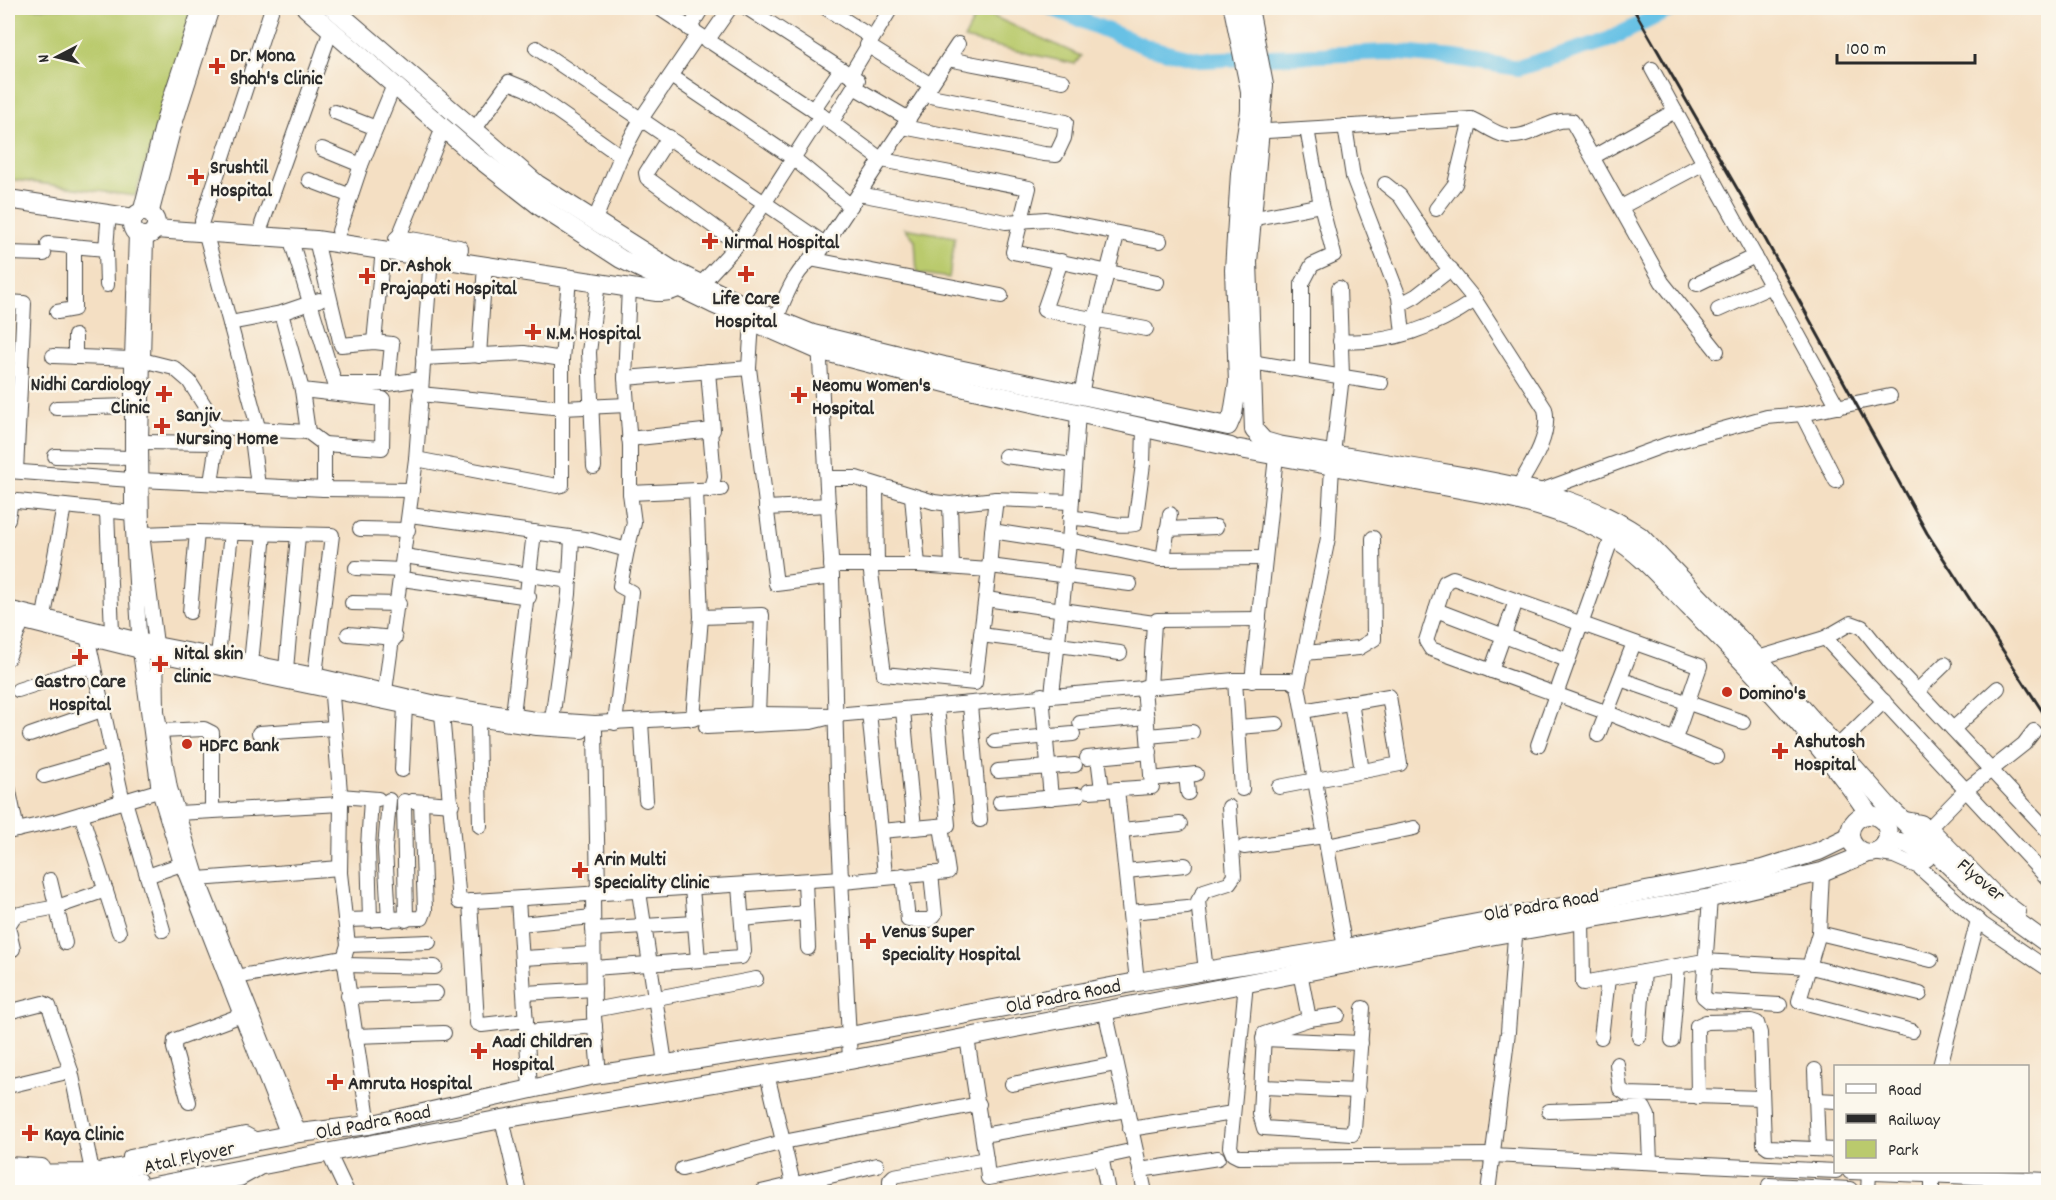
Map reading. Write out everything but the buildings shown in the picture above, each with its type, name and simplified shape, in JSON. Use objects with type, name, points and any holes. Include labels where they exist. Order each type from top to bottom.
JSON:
[{"type":"main road","points":[[306,8],[443,129],[541,207],[621,259],[681,280],[773,325],[819,343],[1080,405],[1228,426],[1241,420],[1249,423],[1264,441],[1277,451]]},
{"type":"main road","points":[[333,8],[537,184],[681,280],[752,322],[773,325]]},
{"type":"main road","points":[[1233,8],[1257,88]]},
{"type":"main road","points":[[1236,448],[1252,443],[1254,430],[1248,262],[1257,88],[1249,8]]},
{"type":"main road","points":[[1236,448],[1226,439],[1238,383],[1234,270],[1240,173],[1254,132]]},
{"type":"main road","points":[[8,200],[144,223]]},
{"type":"main road","points":[[8,212],[108,223],[204,226],[316,240],[391,244],[633,278],[681,280]]},
{"type":"main road","points":[[204,226],[262,224],[339,231],[431,257],[657,292],[681,280]]},
{"type":"main road","points":[[1080,405],[1144,429],[1236,448],[1277,451],[1523,495],[1615,529],[1644,562],[1749,667],[1845,779],[1871,814],[1885,823],[1875,849],[1855,847],[1850,836],[1853,823],[1871,814],[1875,805],[1873,788]]},
{"type":"main road","name":"Flyover","points":[[1615,529],[1648,544],[1758,658],[1901,818],[1950,883],[1988,915],[2049,957]]},
{"type":"main road","name":"Old Padra Road","points":[[265,1164],[502,1119],[850,1060],[1300,972],[1762,869],[1819,851],[1850,836]]},
{"type":"main road","name":"Flyover","points":[[1875,849],[1903,841],[1925,849],[1994,905],[2049,944]]},
{"type":"main road","name":"Old Padra Road","points":[[258,1141],[369,1125],[530,1088],[665,1063],[850,1036],[1137,982],[1345,948],[1516,924],[1582,919],[1710,898],[1822,872],[1875,849]]},
{"type":"main road","name":"Atal Flyover","points":[[8,1174],[93,1173],[258,1141]]},
{"type":"main road","name":"Atal Flyover","points":[[123,1192],[265,1164]]},
{"type":"street","points":[[200,8],[144,223],[137,359],[132,406],[131,458],[136,480],[156,649],[164,789],[178,813],[232,978],[239,1016],[294,1134]]},
{"type":"street","points":[[178,93],[212,8]]},
{"type":"street","points":[[258,486],[255,431],[230,323],[204,226],[272,8]]},
{"type":"street","points":[[659,8],[822,116],[882,160],[1029,188],[1013,252],[1156,282]]},
{"type":"street","points":[[698,35],[702,8]]},
{"type":"street","points":[[594,222],[621,156],[642,119],[698,35],[730,8]]},
{"type":"street","points":[[747,8],[848,77],[906,123],[1056,155],[1065,138],[1066,122],[928,90],[826,8]]},
{"type":"street","points":[[681,280],[738,244],[891,8]]},
{"type":"street","points":[[262,224],[331,30]]},
{"type":"street","points":[[773,325],[790,287],[810,260],[818,255],[958,44]]},
{"type":"street","points":[[536,48],[765,201],[825,244]]},
{"type":"street","points":[[948,59],[1063,81]]},
{"type":"street","points":[[1652,69],[1838,407]]},
{"type":"street","points":[[671,76],[793,158],[851,206]]},
{"type":"street","points":[[822,116],[848,77]]},
{"type":"street","points":[[474,130],[509,82],[526,89],[621,156]]},
{"type":"street","points":[[339,231],[361,165],[394,85]]},
{"type":"street","points":[[1593,157],[1675,111]]},
{"type":"street","points":[[335,112],[376,128]]},
{"type":"street","points":[[1254,132],[1471,119],[1503,135],[1512,136],[1557,122],[1572,121],[1662,282],[1717,351]]},
{"type":"street","points":[[1436,209],[1455,184],[1471,119]]},
{"type":"street","points":[[1345,126],[1353,177],[1401,304],[1403,334]]},
{"type":"street","points":[[374,342],[391,244],[443,129]]},
{"type":"street","points":[[1302,369],[1302,284],[1312,265],[1334,255],[1321,205],[1307,129]]},
{"type":"street","points":[[669,137],[646,173],[646,178],[738,244]]},
{"type":"street","points":[[322,149],[361,165]]},
{"type":"street","points":[[1621,207],[1704,163]]},
{"type":"street","points":[[309,180],[351,196]]},
{"type":"street","points":[[1385,184],[1400,196],[1421,231],[1475,300],[1545,409],[1547,426],[1523,495]]},
{"type":"street","points":[[859,194],[1006,222],[1046,219],[1117,235],[1160,241]]},
{"type":"street","points":[[1251,219],[1321,205]]},
{"type":"street","points":[[107,285],[108,223]]},
{"type":"street","points":[[1051,798],[1046,736],[1047,695],[1058,645],[1080,405],[1095,319],[1117,235]]},
{"type":"street","points":[[290,237],[336,384],[388,384],[421,379]]},
{"type":"street","points":[[316,240],[341,345],[374,342],[392,344],[388,384]]},
{"type":"street","points":[[8,253],[74,246],[106,249]]},
{"type":"street","points":[[57,312],[74,309],[74,246]]},
{"type":"street","points":[[1697,284],[1755,256]]},
{"type":"street","points":[[386,691],[395,638],[416,459],[431,257]]},
{"type":"street","points":[[810,260],[1001,296]]},
{"type":"street","points":[[1061,261],[1044,310],[1146,328]]},
{"type":"street","points":[[479,356],[485,265]]},
{"type":"street","points":[[1401,304],[1416,296],[1451,269]]},
{"type":"street","points":[[416,459],[557,486],[562,485],[562,359],[569,279]]},
{"type":"street","points":[[594,467],[589,352],[598,283]]},
{"type":"street","points":[[1718,310],[1772,286]]},
{"type":"street","points":[[615,723],[631,591],[620,586],[634,524],[630,493],[630,439],[625,378],[629,287]]},
{"type":"street","points":[[1339,288],[1342,376],[1328,538],[1298,686],[1345,948]]},
{"type":"street","points":[[230,323],[281,313],[310,302],[330,298]]},
{"type":"street","points":[[1340,341],[1367,343],[1403,334],[1442,322],[1475,300]]},
{"type":"street","points":[[8,302],[24,303],[12,471],[258,486],[412,490]]},
{"type":"street","points":[[281,313],[302,390],[308,432]]},
{"type":"street","points":[[752,322],[749,368],[776,584],[832,571],[873,565],[989,568],[1130,584]]},
{"type":"street","points":[[75,336],[75,357]]},
{"type":"street","points":[[819,343],[832,571],[835,715],[850,1060]]},
{"type":"street","points":[[423,358],[524,353],[562,359]]},
{"type":"street","points":[[53,356],[137,359],[174,368],[189,381],[218,427],[255,431],[308,432],[324,444],[382,448],[383,399],[302,390]]},
{"type":"street","points":[[137,359],[141,442],[132,513],[139,645],[164,789],[182,864],[232,978],[294,1134]]},
{"type":"street","points":[[1251,362],[1381,383]]},
{"type":"street","points":[[625,378],[749,368]]},
{"type":"street","points":[[630,439],[713,430],[708,371]]},
{"type":"street","points":[[420,394],[563,408],[627,405]]},
{"type":"street","points":[[1523,495],[1668,444],[1767,417],[1802,414],[1890,396]]},
{"type":"street","points":[[56,408],[132,406]]},
{"type":"street","points":[[1802,414],[1836,481]]},
{"type":"street","points":[[1070,518],[1086,517],[1123,526],[1135,524],[1143,464],[1144,429]]},
{"type":"street","points":[[693,719],[696,649],[701,617],[709,490],[714,477],[710,430]]},
{"type":"street","points":[[141,442],[216,443],[211,483]]},
{"type":"street","points":[[324,444],[324,489]]},
{"type":"street","points":[[1252,681],[1277,451]]},
{"type":"street","points":[[55,456],[131,458]]},
{"type":"street","points":[[1005,456],[1073,465]]},
{"type":"street","points":[[827,478],[856,478],[912,496],[950,504],[996,499],[1071,502]]},
{"type":"street","points":[[876,486],[873,565],[884,674],[975,682],[996,499]]},
{"type":"street","points":[[630,493],[709,490]]},
{"type":"street","points":[[912,496],[918,565]]},
{"type":"street","points":[[8,519],[9,500],[132,513]]},
{"type":"street","points":[[950,504],[952,567]]},
{"type":"street","points":[[766,508],[829,505]]},
{"type":"street","points":[[44,616],[64,506]]},
{"type":"street","points":[[107,510],[112,632]]},
{"type":"street","points":[[1163,559],[1170,514]]},
{"type":"street","points":[[410,515],[572,538],[627,550]]},
{"type":"street","points":[[1167,529],[1215,527]]},
{"type":"street","points":[[360,529],[408,530]]},
{"type":"street","points":[[1538,745],[1615,529]]},
{"type":"street","points":[[992,531],[1163,559],[1265,558]]},
{"type":"street","points":[[141,534],[197,532],[332,535],[315,675]]},
{"type":"street","points":[[190,612],[197,532]]},
{"type":"street","points":[[513,715],[529,597],[534,532]]},
{"type":"street","points":[[218,656],[231,533]]},
{"type":"street","points":[[251,663],[264,534]]},
{"type":"street","points":[[286,669],[298,536]]},
{"type":"street","points":[[552,720],[570,581],[572,538]]},
{"type":"street","points":[[1305,653],[1359,648],[1374,639],[1373,538]]},
{"type":"street","points":[[404,556],[570,581]]},
{"type":"street","points":[[356,568],[529,597]]},
{"type":"street","points":[[1675,739],[1700,666],[1453,578],[1445,582],[1425,641],[1427,646],[1608,713],[1717,757]]},
{"type":"street","points":[[986,599],[1154,623],[1160,619],[1259,619]]},
{"type":"street","points":[[1491,671],[1516,601]]},
{"type":"street","points":[[352,603],[399,604]]},
{"type":"street","points":[[8,608],[44,616],[86,631],[156,649],[331,684],[386,691],[441,704],[513,715],[642,726],[811,722],[835,715]]},
{"type":"street","points":[[1436,610],[1567,660]]},
{"type":"street","points":[[701,617],[762,615],[758,714]]},
{"type":"street","points":[[8,658],[14,620],[86,631],[112,632],[139,645]]},
{"type":"street","points":[[1153,789],[1148,736],[1147,687],[1154,623]]},
{"type":"street","points":[[1758,658],[1826,638],[1851,623],[1857,623],[1917,691],[2049,831]]},
{"type":"street","points":[[86,631],[124,801],[163,930]]},
{"type":"street","points":[[348,634],[395,638]]},
{"type":"street","points":[[981,635],[1120,653]]},
{"type":"street","points":[[1826,638],[2049,879]]},
{"type":"street","points":[[1598,735],[1634,643]]},
{"type":"street","points":[[156,649],[218,656],[315,675],[331,684],[405,706],[442,714],[537,728],[596,731],[693,719],[758,714],[835,715],[1235,680],[1290,680],[1298,686]]},
{"type":"street","points":[[1917,691],[1945,664]]},
{"type":"street","points":[[18,690],[92,666]]},
{"type":"street","points":[[1620,679],[1743,722]]},
{"type":"street","points":[[1235,680],[1242,789]]},
{"type":"street","points":[[331,684],[340,800],[340,868],[348,996],[369,1125]]},
{"type":"street","points":[[1953,729],[1998,688]]},
{"type":"street","points":[[1279,787],[1400,764],[1389,696],[1303,711]]},
{"type":"street","points":[[1837,747],[1884,700]]},
{"type":"street","points":[[1351,702],[1362,771]]},
{"type":"street","points":[[969,705],[980,820]]},
{"type":"street","points":[[402,770],[405,706]]},
{"type":"street","points":[[881,831],[948,825],[937,707]]},
{"type":"street","points":[[30,735],[102,710]]},
{"type":"street","points":[[903,710],[914,828]]},
{"type":"street","points":[[869,712],[885,876]]},
{"type":"street","points":[[442,714],[452,804],[459,903],[595,892],[639,892],[948,872],[941,826]]},
{"type":"street","points":[[996,741],[1046,736],[1076,728],[1147,717]]},
{"type":"street","points":[[478,720],[480,826]]},
{"type":"street","points":[[1238,727],[1277,724]]},
{"type":"street","points":[[642,726],[646,800]]},
{"type":"street","points":[[259,733],[334,728]]},
{"type":"street","points":[[161,730],[204,729],[212,733],[212,811]]},
{"type":"street","points":[[596,731],[593,923],[594,1010],[599,1075]]},
{"type":"street","points":[[1929,828],[1967,789],[2031,738],[2034,731]]},
{"type":"street","points":[[1148,736],[1192,732]]},
{"type":"street","points":[[998,771],[1048,767],[1150,752]]},
{"type":"street","points":[[44,776],[113,756]]},
{"type":"street","points":[[1087,760],[1089,792]]},
{"type":"street","points":[[1000,802],[1118,789],[1153,789],[1191,774],[1188,793]]},
{"type":"street","points":[[8,787],[12,831],[81,814],[164,789]]},
{"type":"street","points":[[1118,789],[1137,982]]},
{"type":"street","points":[[178,813],[340,800],[371,799],[452,804]]},
{"type":"street","points":[[370,920],[368,847],[371,799]]},
{"type":"street","points":[[389,800],[385,849],[389,920]]},
{"type":"street","points":[[404,801],[406,920]]},
{"type":"street","points":[[345,920],[406,920],[418,919],[424,915],[421,802]]},
{"type":"street","points":[[1206,971],[1198,901],[1204,891],[1229,883],[1234,876],[1228,807]]},
{"type":"street","points":[[81,814],[119,932]]},
{"type":"street","points":[[1901,818],[1912,820],[1929,828],[1998,896],[2049,933]]},
{"type":"street","points":[[1122,830],[1180,824]]},
{"type":"street","points":[[1244,847],[1326,841],[1414,828]]},
{"type":"street","points":[[1875,849],[1919,867],[1978,920],[2049,969]]},
{"type":"street","points":[[147,876],[182,864]]},
{"type":"street","points":[[1126,871],[1185,865]]},
{"type":"street","points":[[198,879],[340,868]]},
{"type":"street","points":[[1822,872],[1819,933],[1811,967],[1799,1001],[1912,1031]]},
{"type":"street","points":[[903,875],[906,916],[911,921],[921,921],[930,920],[935,914],[931,873]]},
{"type":"street","points":[[50,880],[65,943]]},
{"type":"street","points":[[804,881],[808,948]]},
{"type":"street","points":[[523,958],[650,964],[743,955],[739,886]]},
{"type":"street","points":[[692,888],[698,960]]},
{"type":"street","points":[[13,949],[8,926],[11,913],[57,907],[105,890]]},
{"type":"street","points":[[639,892],[665,1063]]},
{"type":"street","points":[[1710,898],[1702,993],[1705,999],[1780,1005]]},
{"type":"street","points":[[518,899],[530,1088]]},
{"type":"street","points":[[471,901],[477,1023],[482,1025],[595,1026]]},
{"type":"street","points":[[1130,912],[1187,907]]},
{"type":"street","points":[[742,920],[806,913]]},
{"type":"street","points":[[1582,919],[1583,983],[1704,961],[1811,967],[1920,994]]},
{"type":"street","points":[[1940,1065],[1978,920]]},
{"type":"street","points":[[520,924],[593,923],[644,927],[695,923]]},
{"type":"street","points":[[1488,1192],[1508,1032],[1516,924]]},
{"type":"street","points":[[1819,933],[1930,960]]},
{"type":"street","points":[[232,978],[429,942]]},
{"type":"street","points":[[345,956],[435,967]]},
{"type":"street","points":[[1672,1040],[1678,966]]},
{"type":"street","points":[[1300,972],[1309,1019]]},
{"type":"street","points":[[1639,1037],[1644,972]]},
{"type":"street","points":[[594,1010],[756,979]]},
{"type":"street","points":[[1601,1037],[1608,979]]},
{"type":"street","points":[[1246,983],[1230,1147],[1233,1154],[1239,1157],[1492,1155],[1834,1171]]},
{"type":"street","points":[[525,993],[594,989]]},
{"type":"street","points":[[348,996],[436,993]]},
{"type":"street","points":[[8,1012],[43,1003],[49,1006],[70,1071],[91,1166]]},
{"type":"street","points":[[1338,1015],[1309,1019],[1268,1031],[1263,1038],[1260,1114],[1264,1128],[1346,1135],[1354,1130],[1363,1008]]},
{"type":"street","points":[[1105,1010],[1145,1192]]},
{"type":"street","points":[[189,1102],[174,1048],[175,1040],[239,1016]]},
{"type":"street","points":[[1698,1096],[1697,1026],[1706,1022],[1751,1021],[1757,1023],[1760,1033],[1764,1144],[1768,1147],[1834,1150]]},
{"type":"street","points":[[355,1036],[444,1033]]},
{"type":"street","points":[[967,1038],[979,1104],[990,1192]]},
{"type":"street","points":[[1263,1038],[1361,1043]]},
{"type":"street","points":[[1012,1084],[1116,1064]]},
{"type":"street","points":[[1617,1064],[1620,1089],[1627,1094],[1762,1098]]},
{"type":"street","points":[[1815,1070],[1818,1149]]},
{"type":"street","points":[[8,1086],[70,1071]]},
{"type":"street","points":[[768,1074],[794,1188]]},
{"type":"street","points":[[1261,1087],[1358,1091]]},
{"type":"street","points":[[1816,1100],[1834,1101]]},
{"type":"street","points":[[682,1169],[783,1142],[979,1104]]},
{"type":"street","points":[[1549,1111],[1644,1108],[1648,1116],[1650,1162]]},
{"type":"street","points":[[983,1135],[1126,1110]]},
{"type":"street","points":[[1130,1129],[1233,1113]]},
{"type":"street","points":[[502,1119],[519,1192]]},
{"type":"street","points":[[8,1164],[91,1166],[245,1134],[258,1141]]},
{"type":"street","points":[[8,1181],[101,1181],[241,1151],[258,1141]]},
{"type":"street","points":[[988,1178],[1135,1150]]},
{"type":"street","points":[[328,1152],[347,1192]]},
{"type":"street","points":[[1098,1158],[1102,1161],[1108,1192]]},
{"type":"street","points":[[1140,1170],[1218,1158]]},
{"type":"street","points":[[8,1188],[80,1189],[246,1160],[265,1164]]},
{"type":"street","points":[[890,1192],[890,1180],[894,1176],[986,1160]]},
{"type":"street","points":[[176,1192],[240,1179],[252,1174],[265,1164]]},
{"type":"street","points":[[761,1192],[794,1188],[877,1165]]},
{"type":"street","points":[[1771,1168],[1768,1189],[1850,1191],[1850,1173]]},
{"type":"street","points":[[1868,1192],[1869,1173]]},
{"type":"street","points":[[1890,1173],[2045,1184]]},
{"type":"street","points":[[1932,1175],[1932,1192]]},
{"type":"green space","points":[[8,8],[198,8],[135,196],[8,179]]},
{"type":"green space","points":[[979,10],[1081,56],[1075,64],[964,39]]},
{"type":"green space","points":[[905,228],[955,237],[949,278],[917,273],[915,240]]},
{"type":"waterway","points":[[1052,8],[1147,47],[1200,60],[1389,52],[1455,58],[1518,68],[1608,40],[1673,8]]},
{"type":"railway","points":[[1633,8],[1746,204],[1927,533],[2048,720]]},
{"type":"place","name":"Dr. Mona Shah's Clinic","points":[[217,66]]},
{"type":"place","name":"Srushtil Hospital","points":[[196,177]]},
{"type":"place","name":"Nirmal Hospital","points":[[710,241]]},
{"type":"place","name":"Life Care Hospital","points":[[746,274]]},
{"type":"place","name":"Dr. Ashok Prajapati Hospital","points":[[367,276]]},
{"type":"place","name":"N.M. Hospital","points":[[533,332]]},
{"type":"place","name":"Nidhi Cardiology Clinic","points":[[164,394]]},
{"type":"place","name":"Neomu Women's Hospital","points":[[799,395]]},
{"type":"place","name":"Sanjiv Nursing Home","points":[[162,426]]},
{"type":"place","name":"Gastro Care Hospital","points":[[80,657]]},
{"type":"place","name":"Nital skin clinic","points":[[160,664]]},
{"type":"place","name":"Domino's","points":[[1727,692]]},
{"type":"place","name":"HDFC Bank","points":[[187,744]]},
{"type":"place","name":"Ashutosh Hospital","points":[[1780,751]]},
{"type":"place","name":"Arin Multi Speciality Clinic","points":[[580,870]]},
{"type":"place","name":"Venus Super Speciality Hospital","points":[[868,941]]},
{"type":"place","name":"Aadi Children Hospital","points":[[479,1051]]},
{"type":"place","name":"Amruta Hospital","points":[[335,1082]]},
{"type":"place","name":"Kaya Clinic","points":[[30,1133]]}]
